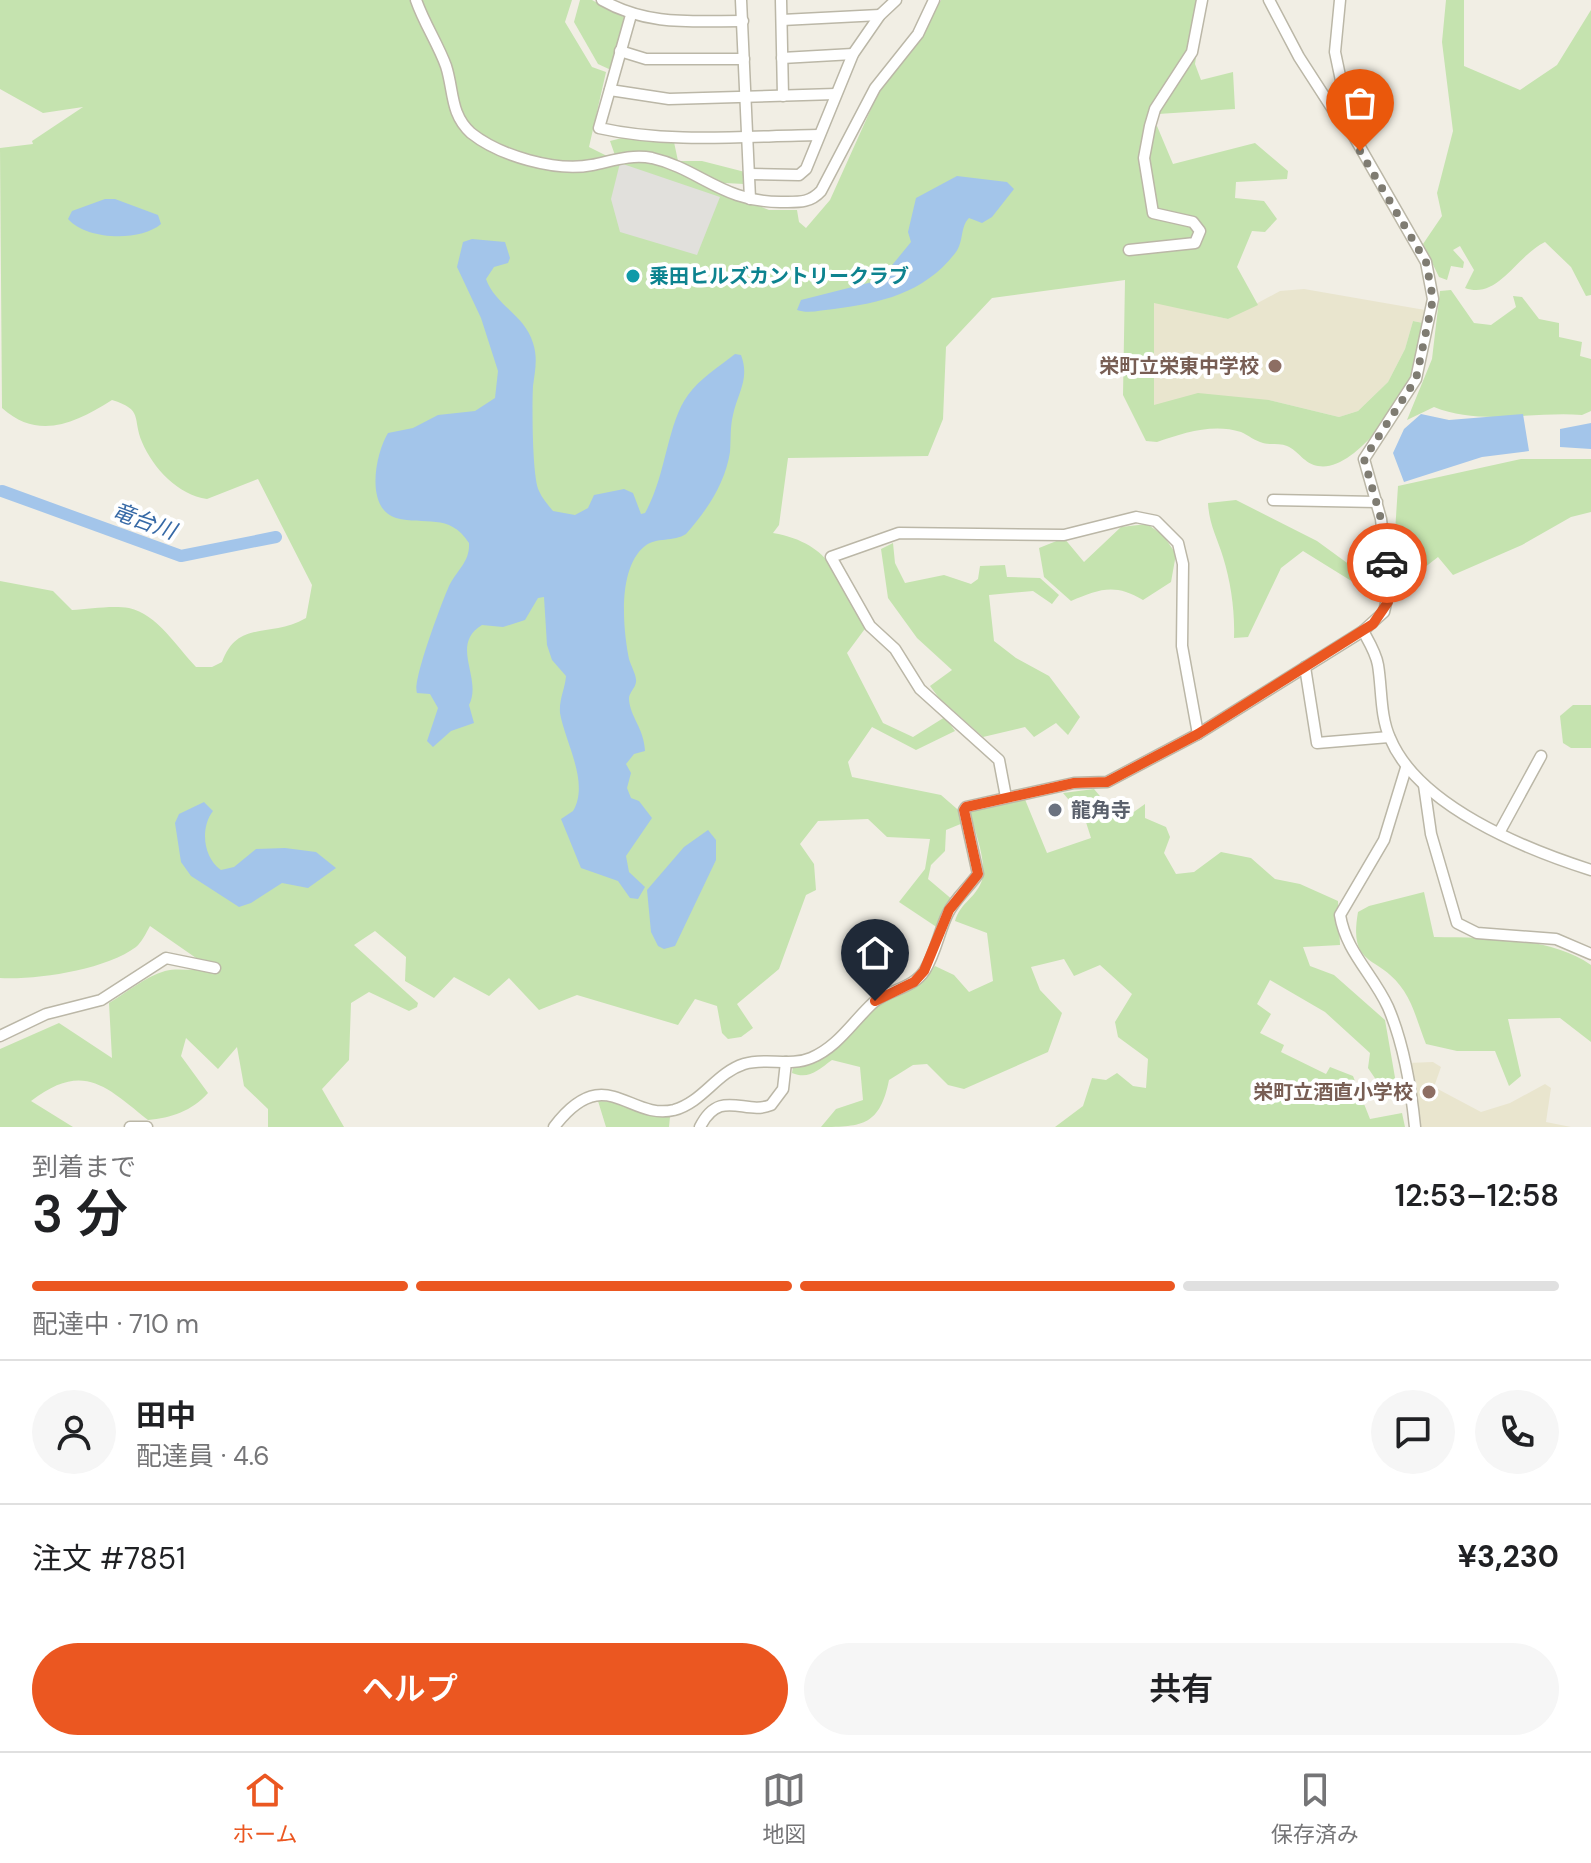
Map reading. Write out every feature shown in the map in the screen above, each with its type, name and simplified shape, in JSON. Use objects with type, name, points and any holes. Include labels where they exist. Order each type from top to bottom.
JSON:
[{"type":"street","points":[[416,0],[446,66],[455,112],[471,133],[494,147],[541,162],[576,167],[634,156],[654,158],[716,189],[750,199],[808,202],[821,191],[875,88],[918,34],[934,0]]},
{"type":"street","points":[[602,0],[631,15],[653,21],[743,21]]},
{"type":"street","points":[[741,0],[750,199]]},
{"type":"street","points":[[781,0],[783,96]]},
{"type":"street","points":[[749,174],[799,175],[806,169],[853,54],[880,15],[896,0]]},
{"type":"street","points":[[1129,250],[1195,243],[1198,239],[1200,231],[1193,222],[1153,213],[1144,158],[1155,109],[1192,52],[1202,0]]},
{"type":"street","points":[[1269,0],[1339,119],[1349,123]]},
{"type":"street","points":[[554,1127],[569,1111],[594,1095],[623,1097],[656,1110],[670,1111],[689,1105],[716,1080],[746,1063],[807,1060],[819,1054],[851,1029],[875,1001],[914,982],[924,971],[949,910],[978,874],[964,810],[1006,797],[1074,783],[1107,782],[1198,734],[1363,631],[1384,612],[1388,602],[1385,545],[1377,502],[1364,467],[1365,452],[1396,414],[1416,379],[1433,299],[1426,262],[1360,151],[1349,123],[1335,52],[1340,0]]},
{"type":"street","points":[[631,15],[599,128],[638,137],[819,135]]},
{"type":"street","points":[[782,20],[880,15]]},
{"type":"street","points":[[620,51],[646,59],[744,59]]},
{"type":"street","points":[[782,58],[853,54]]},
{"type":"street","points":[[610,90],[669,99],[836,94]]},
{"type":"street","points":[[1273,500],[1377,502]]},
{"type":"street","points":[[1006,797],[999,760],[920,689],[895,649],[870,626],[831,557],[899,533],[1064,535],[1136,517],[1156,521],[1178,543],[1183,564],[1182,646],[1198,734]]},
{"type":"street","points":[[1363,631],[1378,665],[1389,737],[1406,768],[1424,785],[1499,833],[1591,870]]},
{"type":"street","points":[[1305,667],[1317,743],[1389,737]]},
{"type":"street","points":[[1499,833],[1541,756]]},
{"type":"street","points":[[1406,768],[1384,840],[1340,915],[1347,945],[1377,988],[1401,1045],[1415,1127]]},
{"type":"street","points":[[1424,785],[1431,834],[1457,923],[1477,933],[1556,939],[1591,954]]},
{"type":"street","points":[[0,1036],[46,1014],[101,1000],[166,958],[215,968]]},
{"type":"street","points":[[700,1127],[721,1106],[733,1102],[755,1107],[771,1105],[783,1089],[786,1062]]},
{"type":"street","points":[[130,1127],[147,1127]]},
{"type":"shaded area","name":"乗田ヒルズカントリークラブ","points":[[620,163],[720,197],[697,255],[620,232],[611,199]]},
{"type":"shaded area","name":"栄町立栄東中学校","points":[[1304,289],[1425,310],[1423,323],[1413,321],[1405,349],[1388,382],[1358,411],[1339,417],[1269,400],[1154,406],[1154,302],[1228,319],[1280,291]]},
{"type":"shaded area","name":"栄町立酒直小学校","points":[[1433,1062],[1441,1067],[1434,1087],[1481,1112],[1510,1103],[1545,1084],[1551,1088],[1546,1122],[1571,1127],[1419,1127],[1408,1063]]},
{"type":"green space","name":"乗田ヒルズカントリークラブ","points":[[0,0],[572,0],[565,22],[592,67],[606,72],[589,147],[617,161],[610,141],[626,137],[674,142],[678,161],[702,161],[745,172],[744,184],[725,183],[726,193],[769,210],[797,210],[799,222],[806,228],[830,200],[880,89],[921,38],[941,0],[1205,0],[1195,64],[1201,80],[1233,72],[1235,109],[1158,114],[1155,127],[1173,164],[1255,143],[1288,171],[1287,179],[1236,182],[1235,198],[1264,201],[1277,219],[1265,232],[1252,231],[1237,267],[1258,305],[1228,319],[1154,303],[1154,405],[1198,393],[1269,400],[1339,417],[1358,411],[1388,382],[1405,349],[1413,321],[1423,323],[1415,365],[1408,384],[1375,432],[1347,458],[1332,465],[1313,465],[1287,446],[1263,443],[1230,429],[1198,430],[1157,442],[1146,441],[1123,395],[1125,280],[992,298],[946,347],[943,419],[928,456],[788,458],[779,525],[773,533],[809,546],[822,555],[840,579],[867,626],[847,653],[883,723],[913,737],[945,717],[955,731],[916,750],[872,727],[848,762],[852,777],[941,795],[964,815],[963,823],[946,830],[945,851],[931,865],[928,879],[954,901],[938,928],[899,902],[925,869],[930,839],[887,837],[868,819],[818,821],[800,844],[814,864],[816,890],[806,895],[779,969],[737,1004],[753,1028],[741,1037],[728,1039],[722,1033],[717,1006],[695,999],[678,1025],[577,995],[539,1010],[509,978],[489,996],[454,977],[434,998],[405,981],[406,957],[375,931],[354,945],[418,1003],[409,1011],[369,992],[351,1003],[349,1060],[322,1089],[344,1127],[268,1127],[268,1109],[244,1086],[237,1047],[218,1069],[186,1038],[181,1056],[208,1093],[181,1112],[148,1120],[105,1088],[79,1080],[49,1089],[31,1101],[73,1127],[0,1127],[0,1049],[59,1023],[112,1058],[109,1003],[158,973],[209,967],[150,926],[136,947],[107,962],[51,975],[0,978],[0,581],[53,591],[72,610],[115,607],[139,611],[157,624],[196,667],[212,667],[222,662],[237,640],[246,635],[280,628],[306,618],[312,585],[258,479],[207,499],[186,492],[168,479],[153,461],[142,442],[133,411],[112,400],[84,416],[57,425],[30,424],[2,408],[0,148],[33,144],[32,141],[83,107],[43,113],[0,89]]},
{"type":"green space","points":[[580,0],[592,0],[627,19],[611,70],[598,64],[574,22]]},
{"type":"green space","points":[[1446,0],[1464,0],[1464,66],[1520,90],[1557,65],[1591,10],[1591,295],[1586,296],[1571,267],[1545,242],[1487,288],[1465,288],[1474,270],[1460,246],[1453,250],[1464,262],[1463,268],[1451,266],[1447,280],[1439,277],[1423,244],[1442,216],[1437,193],[1453,131],[1442,42]]},
{"type":"green space","points":[[1451,290],[1474,323],[1491,325],[1516,307],[1513,296],[1522,297],[1539,319],[1559,323],[1559,337],[1582,342],[1580,356],[1591,359],[1591,411],[1582,415],[1488,417],[1452,413],[1434,407],[1407,420],[1432,359],[1440,291]]},
{"type":"green space","points":[[1521,459],[1591,459],[1591,512],[1571,517],[1522,545],[1453,575],[1438,557],[1411,578],[1392,578],[1398,486]]},
{"type":"green space","points":[[1236,500],[1317,541],[1354,568],[1353,582],[1303,551],[1281,568],[1248,637],[1234,638],[1230,587],[1208,503]]},
{"type":"green space","points":[[1147,524],[1163,535],[1176,554],[1171,582],[1143,600],[1124,591],[1107,590],[1071,601],[1044,577],[1039,548],[1064,538],[1084,562],[1121,527]]},
{"type":"green space","points":[[893,543],[895,563],[905,583],[944,575],[971,584],[978,579],[980,566],[1005,565],[1007,577],[1040,578],[1059,595],[1052,604],[1033,591],[989,595],[994,641],[1016,658],[1049,676],[1080,717],[1068,735],[1056,723],[1034,737],[1025,727],[983,737],[939,698],[930,686],[952,670],[917,638],[888,598],[881,549]]},
{"type":"green space","points":[[1573,705],[1591,705],[1591,748],[1571,748],[1563,743],[1560,716]]},
{"type":"green space","points":[[1094,789],[1121,821],[1145,804],[1145,818],[1166,827],[1170,837],[1164,853],[1176,874],[1194,872],[1221,852],[1251,858],[1275,879],[1300,884],[1338,901],[1340,945],[1303,947],[1310,966],[1334,975],[1385,1020],[1397,1089],[1385,1093],[1368,1068],[1370,1053],[1325,1012],[1270,980],[1257,1004],[1271,1014],[1260,1033],[1284,1045],[1281,1052],[1326,1074],[1330,1067],[1353,1076],[1370,1119],[1402,1113],[1405,1127],[1055,1127],[1083,1106],[1092,1078],[1106,1080],[1117,1073],[1133,1086],[1146,1088],[1148,1059],[1118,1037],[1115,1022],[1132,994],[1100,965],[1074,976],[1064,959],[1031,967],[1040,990],[1062,1013],[1048,1052],[964,1089],[948,1085],[927,1064],[913,1065],[889,1080],[875,1115],[859,1124],[821,1127],[836,1109],[863,1100],[860,1067],[832,1060],[813,1073],[798,1075],[792,1073],[793,1067],[830,1050],[868,1014],[915,985],[935,966],[954,975],[969,992],[993,981],[987,933],[955,921],[983,877],[982,859],[970,811],[1024,797],[1047,853],[1091,838],[1085,819],[1063,793]]},
{"type":"green space","points":[[1424,892],[1434,937],[1516,940],[1556,949],[1591,965],[1591,1042],[1560,1018],[1508,1019],[1521,1076],[1509,1086],[1495,1051],[1457,1051],[1426,1044],[1404,991],[1362,952],[1357,943],[1356,930],[1358,912],[1369,906]]},
{"type":"green space","points":[[598,1101],[670,1117],[669,1127],[606,1127]]},
{"type":"water","points":[[957,176],[1007,182],[1014,189],[992,217],[982,223],[969,218],[956,252],[944,266],[916,286],[885,299],[851,307],[806,312],[797,310],[801,300],[880,280],[911,242],[908,232],[916,198]]},
{"type":"water","points":[[105,199],[115,199],[158,215],[161,224],[140,234],[113,236],[87,231],[68,219],[72,211]]},
{"type":"water","points":[[472,239],[505,242],[510,258],[508,263],[494,267],[486,279],[496,296],[524,325],[533,343],[536,359],[533,386],[535,471],[539,491],[553,511],[575,515],[588,508],[594,495],[624,489],[633,493],[641,514],[645,513],[658,483],[675,420],[688,395],[735,354],[741,355],[744,378],[732,420],[728,464],[714,496],[686,534],[645,546],[636,556],[626,584],[625,632],[636,680],[629,699],[645,751],[634,754],[626,764],[631,773],[627,788],[631,798],[639,801],[652,818],[626,856],[629,872],[645,887],[638,899],[630,898],[618,881],[581,868],[561,819],[573,811],[579,788],[575,762],[560,713],[566,676],[552,660],[547,645],[544,597],[538,598],[525,620],[503,627],[482,625],[473,633],[467,652],[472,684],[469,705],[474,723],[451,731],[433,747],[427,741],[438,708],[430,694],[417,693],[419,673],[440,608],[465,561],[469,543],[461,533],[445,524],[396,518],[386,512],[376,492],[377,466],[388,433],[413,428],[438,415],[475,411],[495,398],[498,371],[481,318],[457,267],[463,242]]},
{"type":"water","points":[[1421,414],[1449,420],[1523,414],[1529,451],[1482,457],[1404,482],[1393,453],[1404,429]]},
{"type":"water","points":[[1591,423],[1591,449],[1560,447],[1560,429]]},
{"type":"water","points":[[204,802],[213,811],[206,826],[207,850],[221,870],[234,867],[256,849],[285,848],[316,852],[336,868],[308,888],[282,883],[239,907],[191,876],[181,862],[175,823],[179,814]]},
{"type":"water","points":[[708,830],[716,840],[716,860],[675,946],[664,949],[658,946],[651,932],[647,890],[684,847]]},
{"type":"waterway","name":"竜台川","points":[[2,491],[181,556],[276,537]]},
{"type":"way so far","points":[[1360,151],[1426,262],[1431,275],[1433,299],[1416,379],[1396,414],[1365,452],[1364,467],[1377,502],[1387,563]]},
{"type":"place","name":"乗田ヒルズカントリークラブ","points":[[633,276]]},
{"type":"place","name":"栄町立栄東中学校","points":[[1275,366]]},
{"type":"place","name":"龍角寺","points":[[1055,810]]},
{"type":"place","name":"栄町立酒直小学校","points":[[1429,1092]]},
{"type":"route","points":[[875,1001],[914,982],[924,971],[949,910],[978,874],[964,810],[966,807],[1074,783],[1107,782],[1198,734],[1373,624],[1388,602],[1387,563]]}]
